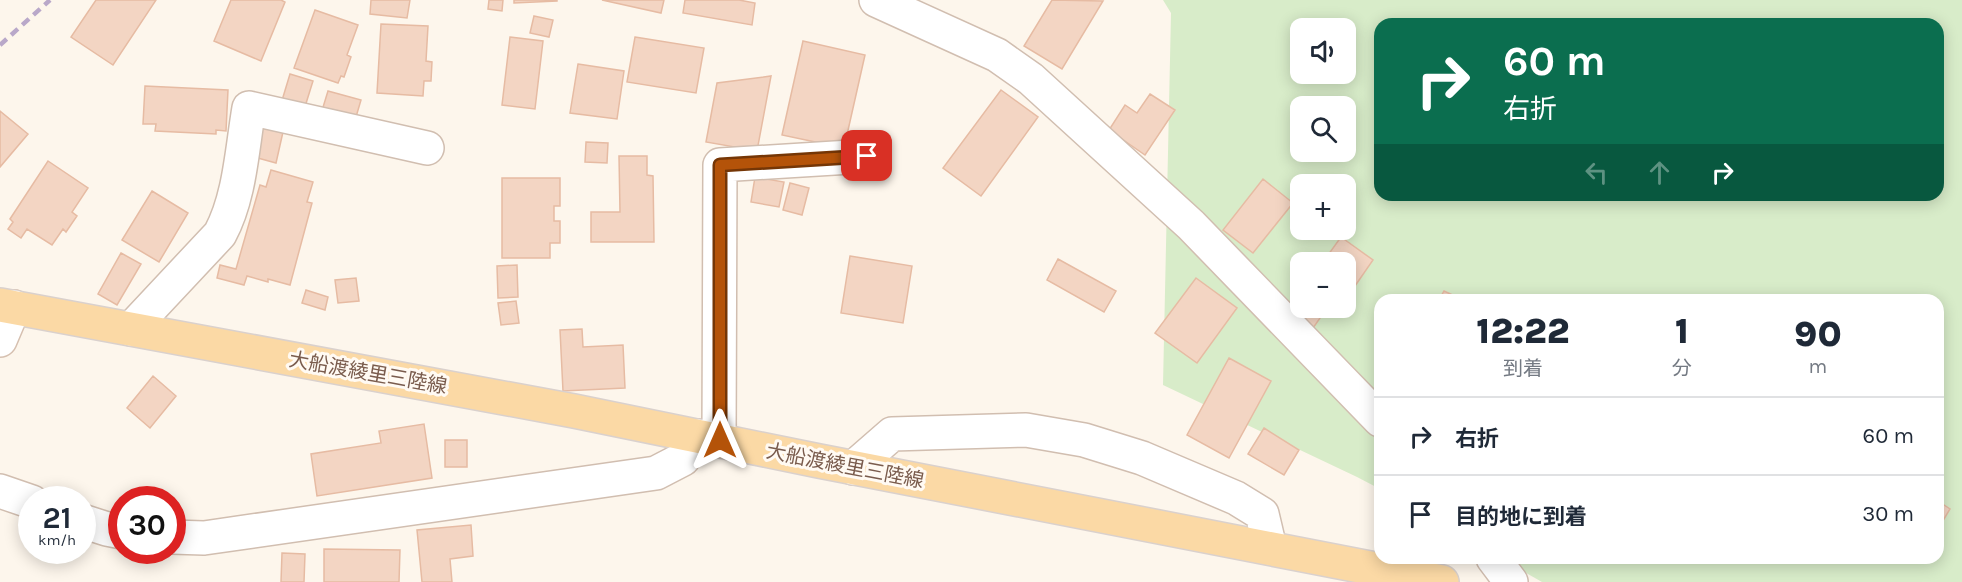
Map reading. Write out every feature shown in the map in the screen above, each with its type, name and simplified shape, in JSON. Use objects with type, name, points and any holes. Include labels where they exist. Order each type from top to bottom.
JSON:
[{"type":"main road","name":"大船渡綾里三陸線","points":[[7,306],[574,411],[854,468],[1442,582]]},
{"type":"street","points":[[876,0],[998,55],[1031,79],[1191,225],[1374,414]]},
{"type":"street","points":[[131,329],[225,226],[234,196],[249,108],[427,148]]},
{"type":"street","points":[[186,537],[204,538],[656,473],[683,459],[709,438],[720,165],[867,156]]},
{"type":"street","points":[[0,340],[7,306]]},
{"type":"street","points":[[854,468],[892,434],[1026,430],[1084,440],[1142,458],[1236,498],[1262,514],[1270,548]]},
{"type":"street","points":[[0,491],[18,497]]},
{"type":"street","points":[[1498,564],[1511,582]]},
{"type":"green space","points":[[1163,0],[1962,0],[1962,582],[1542,582],[1510,564],[1944,564],[1944,294],[1374,294],[1374,486],[1163,385],[1171,13]]},
{"type":"building","points":[[96,0],[156,0],[113,65],[71,37]]},
{"type":"building","points":[[231,0],[281,0],[285,2],[261,61],[214,41]]},
{"type":"building","points":[[371,0],[410,0],[407,18],[370,14]]},
{"type":"building","points":[[489,0],[503,0],[502,11],[488,9]]},
{"type":"building","points":[[514,0],[557,0],[557,1],[514,3]]},
{"type":"building","points":[[602,0],[664,0],[661,13]]},
{"type":"building","points":[[685,0],[739,0],[755,3],[752,25],[683,13]]},
{"type":"building","points":[[1052,0],[1103,1],[1062,69],[1024,46]]},
{"type":"building","points":[[315,10],[358,25],[347,55],[351,57],[344,77],[341,76],[338,83],[294,68]]},
{"type":"building","points":[[534,16],[553,20],[549,37],[530,33]]},
{"type":"building","points":[[381,24],[428,26],[426,61],[432,62],[431,81],[424,81],[423,96],[377,93]]},
{"type":"building","points":[[510,37],[543,41],[535,109],[502,105]]},
{"type":"building","points":[[635,37],[704,48],[696,93],[627,82]]},
{"type":"building","points":[[803,41],[865,55],[844,148],[782,135]]},
{"type":"building","points":[[578,64],[624,71],[617,119],[570,113]]},
{"type":"building","points":[[290,74],[313,81],[303,113],[280,107]]},
{"type":"building","points":[[771,76],[757,151],[706,142],[717,83]]},
{"type":"building","points":[[145,86],[228,90],[226,131],[216,130],[216,134],[155,131],[156,124],[143,124]]},
{"type":"building","points":[[1001,90],[1038,117],[981,196],[943,168]]},
{"type":"building","points":[[328,91],[361,100],[353,127],[320,117]]},
{"type":"building","points":[[1150,94],[1175,110],[1145,155],[1109,130],[1125,105],[1137,113]]},
{"type":"building","points":[[0,111],[28,134],[0,167]]},
{"type":"building","points":[[261,126],[283,132],[276,163],[254,157]]},
{"type":"building","points":[[586,142],[608,143],[607,163],[585,162]]},
{"type":"building","points":[[619,156],[647,156],[647,175],[653,176],[654,242],[591,242],[591,212],[620,212]]},
{"type":"building","points":[[48,161],[88,188],[72,212],[77,216],[66,232],[63,229],[52,245],[27,229],[21,238],[8,229],[13,222],[10,219]]},
{"type":"building","points":[[271,170],[313,182],[307,202],[312,203],[290,285],[247,276],[244,285],[217,278],[220,265],[236,269],[260,185],[266,187]]},
{"type":"building","points":[[755,177],[784,182],[779,207],[751,202]]},
{"type":"building","points":[[502,178],[560,178],[560,206],[554,206],[554,221],[560,221],[560,243],[550,243],[550,258],[502,258]]},
{"type":"building","points":[[1263,179],[1290,201],[1290,207],[1253,253],[1223,230]]},
{"type":"building","points":[[790,183],[809,188],[802,215],[783,210]]},
{"type":"building","points":[[152,191],[188,213],[159,262],[122,240]]},
{"type":"building","points":[[1339,240],[1345,240],[1373,260],[1356,285],[1356,252],[1330,252]]},
{"type":"building","points":[[121,253],[141,264],[117,305],[98,294]]},
{"type":"building","points":[[850,256],[912,266],[903,323],[841,313]]},
{"type":"building","points":[[1058,259],[1116,291],[1104,312],[1047,280]]},
{"type":"building","points":[[517,265],[518,297],[498,298],[497,266]]},
{"type":"building","points":[[356,278],[359,301],[338,303],[335,280]]},
{"type":"building","points":[[1196,278],[1237,308],[1197,363],[1155,333]]},
{"type":"building","points":[[306,290],[328,297],[325,310],[302,303]]},
{"type":"building","points":[[516,301],[519,323],[501,325],[498,303]]},
{"type":"building","points":[[1292,318],[1320,318],[1311,331]]},
{"type":"building","points":[[582,329],[583,347],[623,345],[625,388],[563,391],[560,330]]},
{"type":"building","points":[[1229,358],[1271,381],[1229,458],[1187,435]]},
{"type":"building","points":[[153,376],[176,396],[150,428],[127,408]]},
{"type":"building","points":[[424,424],[432,478],[317,496],[311,454],[381,443],[379,431]]},
{"type":"building","points":[[1264,428],[1299,450],[1284,475],[1248,454]]},
{"type":"building","points":[[445,440],[467,440],[467,467],[445,467]]},
{"type":"building","points":[[1944,505],[1950,509],[1944,519]]},
{"type":"building","points":[[471,525],[473,556],[450,559],[452,582],[422,582],[417,530]]},
{"type":"building","points":[[324,549],[400,550],[399,582],[324,582]]},
{"type":"building","points":[[282,553],[305,554],[304,582],[281,582]]},
{"type":"railway","points":[[0,45],[50,0]]},
{"type":"route","points":[[720,440],[720,165],[867,156]]}]
